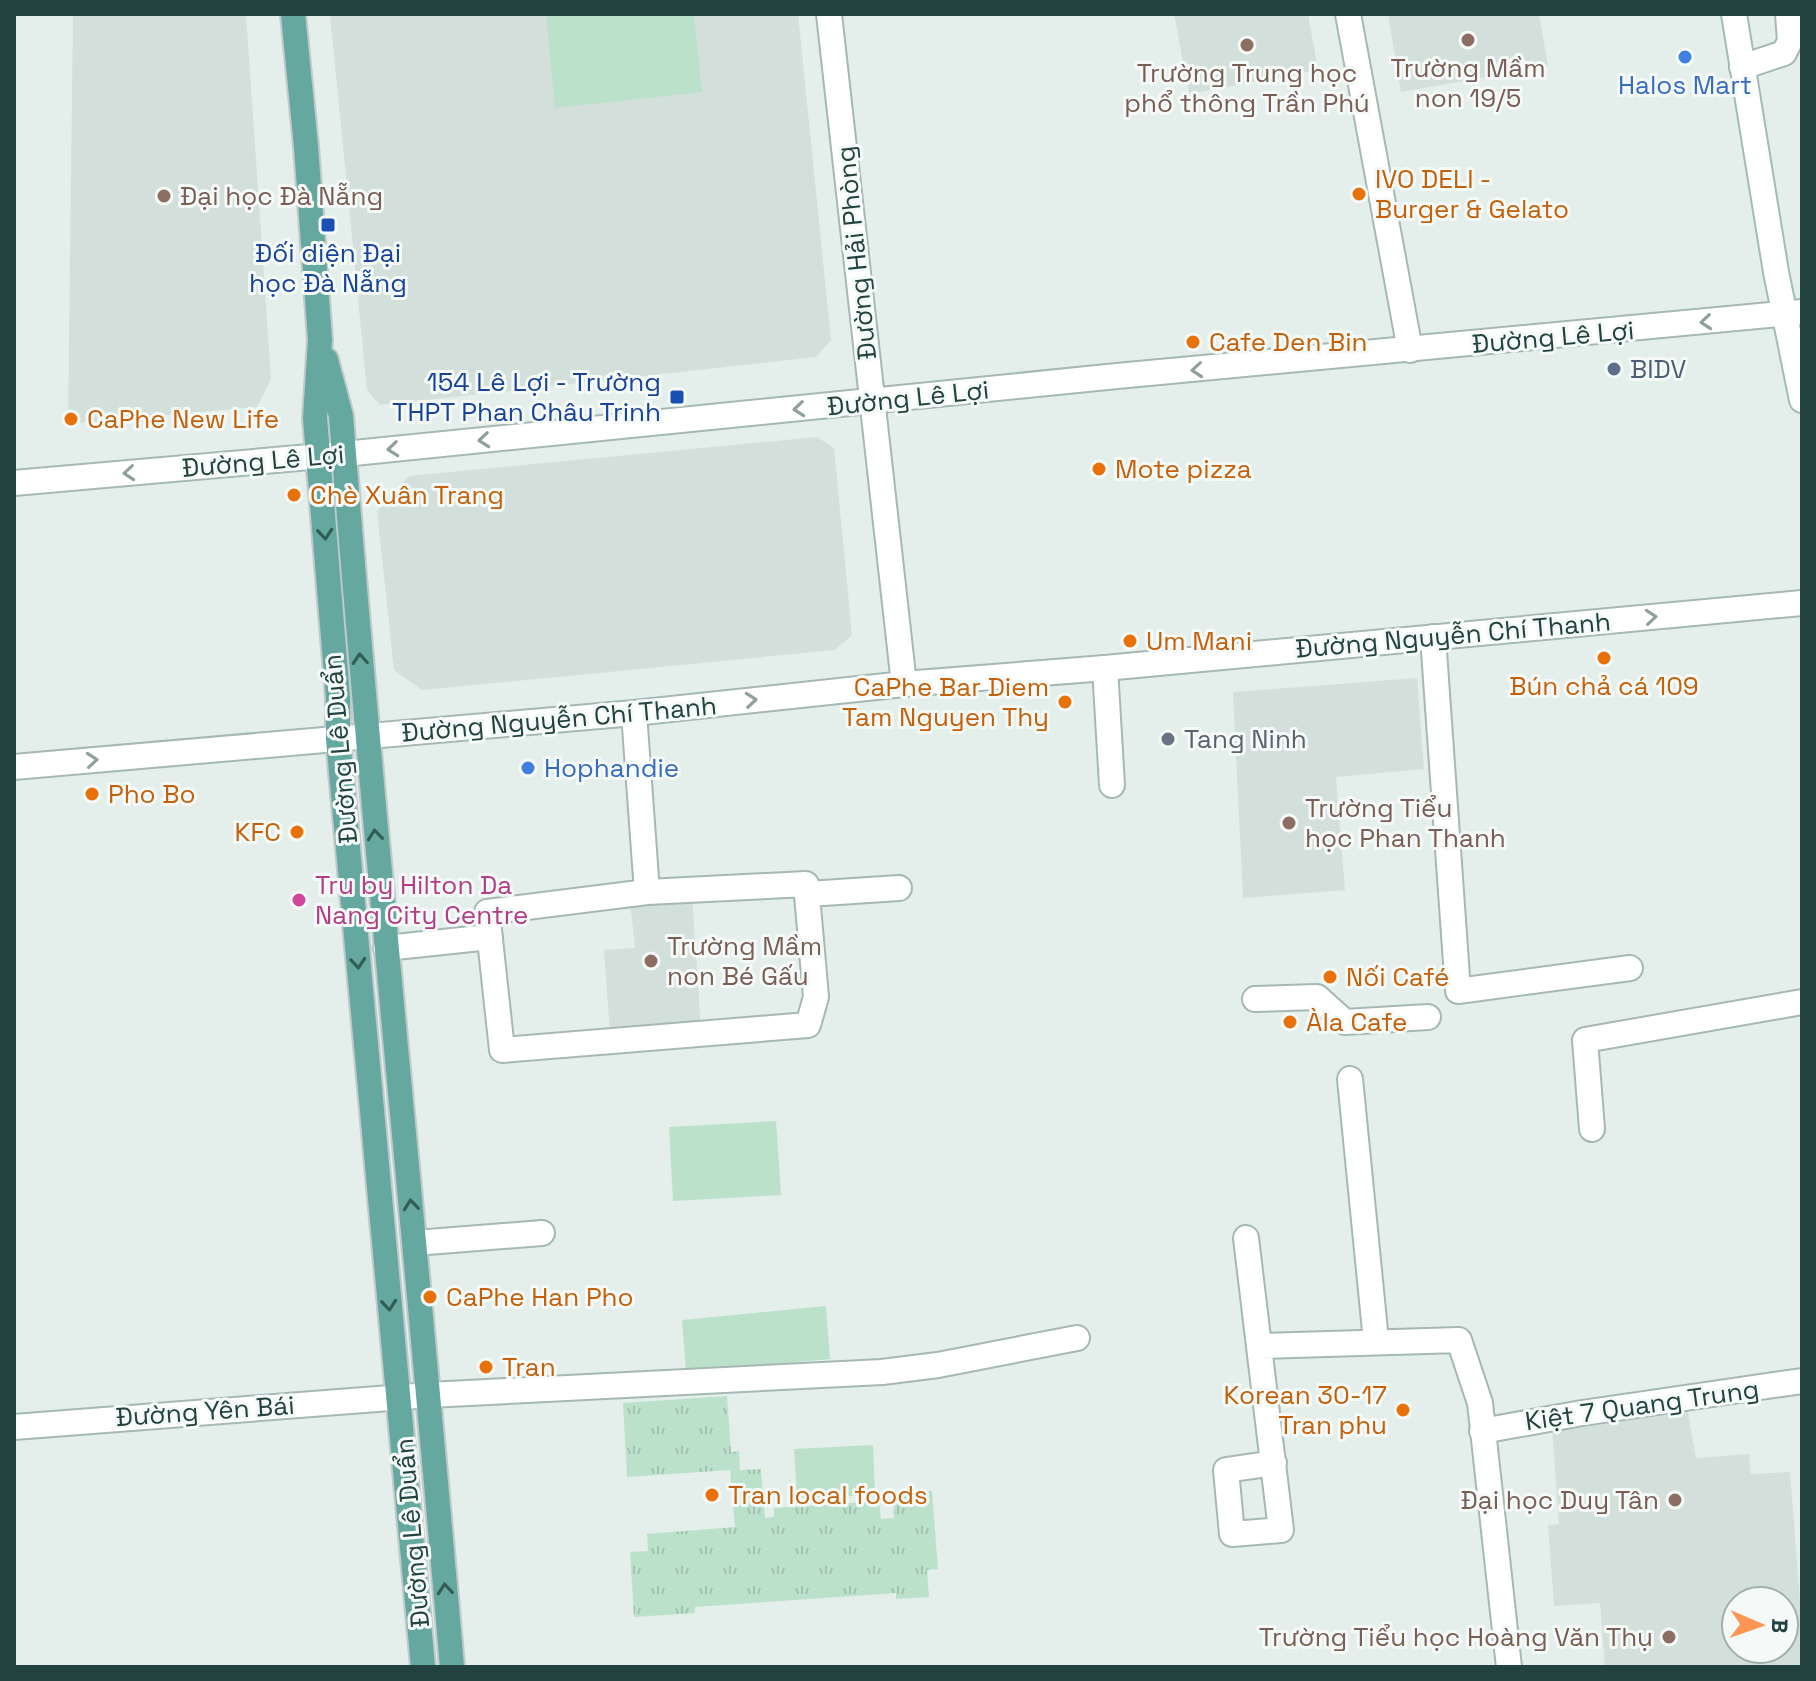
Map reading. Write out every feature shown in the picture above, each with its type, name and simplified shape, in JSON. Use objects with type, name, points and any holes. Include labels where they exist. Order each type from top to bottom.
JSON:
[{"type":"main road","name":"Đường Lê Duẩn","points":[[293,14],[320,340],[315,418],[338,698],[338,739],[423,1667]]},
{"type":"main road","name":"Đường Lê Duẩn","points":[[320,340],[341,416],[366,737],[452,1667]]},
{"type":"street","name":"Đường Hải Phòng","points":[[829,14],[904,684]]},
{"type":"street","points":[[1348,14],[1410,350]]},
{"type":"street","points":[[1734,14],[1742,67],[1793,313],[1802,400]]},
{"type":"street","points":[[1742,67],[1784,53],[1790,41],[1788,14]]},
{"type":"street","name":"Đường Lê Lợi","points":[[14,483],[344,454],[528,444],[735,424],[873,402],[1793,313]]},
{"type":"street","name":"Đường Nguyễn Chí Thanh","points":[[14,767],[634,713],[904,684],[1802,603]]},
{"type":"street","points":[[1433,637],[1458,991],[1630,968]]},
{"type":"street","points":[[1105,668],[1112,785]]},
{"type":"street","points":[[634,713],[647,892]]},
{"type":"street","points":[[807,889],[816,997],[808,1025],[502,1050],[487,912],[647,892],[807,889],[899,888]]},
{"type":"street","points":[[386,948],[490,937]]},
{"type":"street","points":[[1255,999],[1317,997],[1345,1022],[1428,1017]]},
{"type":"street","points":[[1592,1129],[1585,1040],[1802,1002]]},
{"type":"street","points":[[1350,1079],[1376,1341]]},
{"type":"street","points":[[415,1243],[542,1233]]},
{"type":"street","points":[[1246,1238],[1274,1463]]},
{"type":"street","points":[[397,1397],[882,1372],[938,1365],[1077,1338]]},
{"type":"street","points":[[1260,1346],[1459,1340],[1480,1403],[1509,1667]]},
{"type":"street","name":"Kiệt 7 Quang Trung","points":[[1482,1431],[1802,1381]]},
{"type":"street","name":"Đường Yên Bái","points":[[14,1427],[397,1397]]},
{"type":"shaded area","name":"Đại học Đà Nẵng","points":[[73,14],[246,14],[271,379],[257,407],[68,424]]},
{"type":"shaded area","points":[[330,14],[798,14],[831,340],[816,357],[380,405],[367,390]]},
{"type":"shaded area","name":"Trường Trung học phổ thông Trần Phú","points":[[1174,14],[1308,14],[1318,70],[1189,94]]},
{"type":"shaded area","name":"Trường Mầm non 19/5","points":[[1388,14],[1539,14],[1548,66],[1401,92]]},
{"type":"shaded area","points":[[817,437],[834,448],[852,635],[835,650],[422,690],[394,670],[377,511],[409,476]]},
{"type":"shaded area","name":"Trường Tiểu học Phan Thanh","points":[[1417,678],[1424,769],[1336,777],[1345,890],[1243,898],[1233,692]]},
{"type":"shaded area","name":"Trường Mầm non Bé Gấu","points":[[692,895],[701,1028],[610,1033],[604,950],[635,948],[630,900]]},
{"type":"shaded area","name":"Đại học Duy Tân","points":[[1687,1407],[1696,1458],[1749,1454],[1751,1474],[1790,1472],[1799,1585],[1720,1585],[1720,1665],[1800,1665],[1800,1600],[1802,1667],[1605,1667],[1600,1603],[1554,1606],[1548,1525],[1559,1524],[1552,1427]]},
{"type":"green space","points":[[546,14],[694,14],[702,92],[555,108]]},
{"type":"green space","points":[[776,1121],[781,1195],[673,1201],[669,1127]]},
{"type":"green space","points":[[826,1306],[830,1359],[686,1372],[682,1320]]},
{"type":"green space","points":[[727,1396],[731,1452],[739,1451],[740,1470],[761,1469],[765,1518],[774,1517],[774,1508],[879,1501],[881,1519],[894,1518],[893,1494],[932,1491],[938,1569],[927,1570],[929,1597],[896,1599],[896,1593],[695,1607],[695,1613],[634,1617],[630,1552],[648,1551],[647,1534],[735,1527],[730,1470],[627,1477],[623,1403]]},
{"type":"green space","points":[[873,1445],[875,1495],[797,1498],[794,1449]]},
{"type":"place","name":"Trường Mầm non 19/5","points":[[1468,40]]},
{"type":"place","name":"Trường Trung học phổ thông Trần Phú","points":[[1247,45]]},
{"type":"place","name":"Halos Mart","points":[[1685,57]]},
{"type":"place","name":"IVO DELI - Burger & Gelato","points":[[1359,194]]},
{"type":"place","name":"Đại học Đà Nẵng","points":[[164,196]]},
{"type":"place","name":"Đối diện Đại học Đà Nẵng","points":[[328,225]]},
{"type":"place","name":"Cafe Den Bin","points":[[1193,342]]},
{"type":"place","name":"BIDV","points":[[1614,369]]},
{"type":"place","name":"154 Lê Lợi - Trường THPT Phan Châu Trinh","points":[[677,397]]},
{"type":"place","name":"CaPhe New Life","points":[[71,419]]},
{"type":"place","name":"Mote pizza","points":[[1099,469]]},
{"type":"place","name":"Chè Xuân Trang","points":[[294,495]]},
{"type":"place","name":"Um Mani","points":[[1130,641]]},
{"type":"place","name":"Bún chả cá 109","points":[[1604,658]]},
{"type":"place","name":"CaPhe Bar Diem Tam Nguyen Thy","points":[[1065,702]]},
{"type":"place","name":"Tang Ninh","points":[[1168,739]]},
{"type":"place","name":"Hophandie","points":[[528,768]]},
{"type":"place","name":"Pho Bo","points":[[92,794]]},
{"type":"place","name":"Trường Tiểu học Phan Thanh","points":[[1289,823]]},
{"type":"place","name":"KFC","points":[[297,832]]},
{"type":"place","name":"Tru by Hilton Da Nang City Centre","points":[[299,900]]},
{"type":"place","name":"Trường Mầm non Bé Gấu","points":[[651,961]]},
{"type":"place","name":"Nối Café","points":[[1330,977]]},
{"type":"place","name":"Àla Cafe","points":[[1290,1022]]},
{"type":"place","name":"CaPhe Han Pho","points":[[430,1297]]},
{"type":"place","name":"Tran","points":[[486,1367]]},
{"type":"place","name":"Korean 30-17 Tran phu","points":[[1403,1410]]},
{"type":"place","name":"Tran local foods","points":[[712,1495]]},
{"type":"place","name":"Đại học Duy Tân","points":[[1675,1500]]},
{"type":"place","name":"Trường Tiểu học Hoàng Văn Thụ","points":[[1669,1637]]}]
